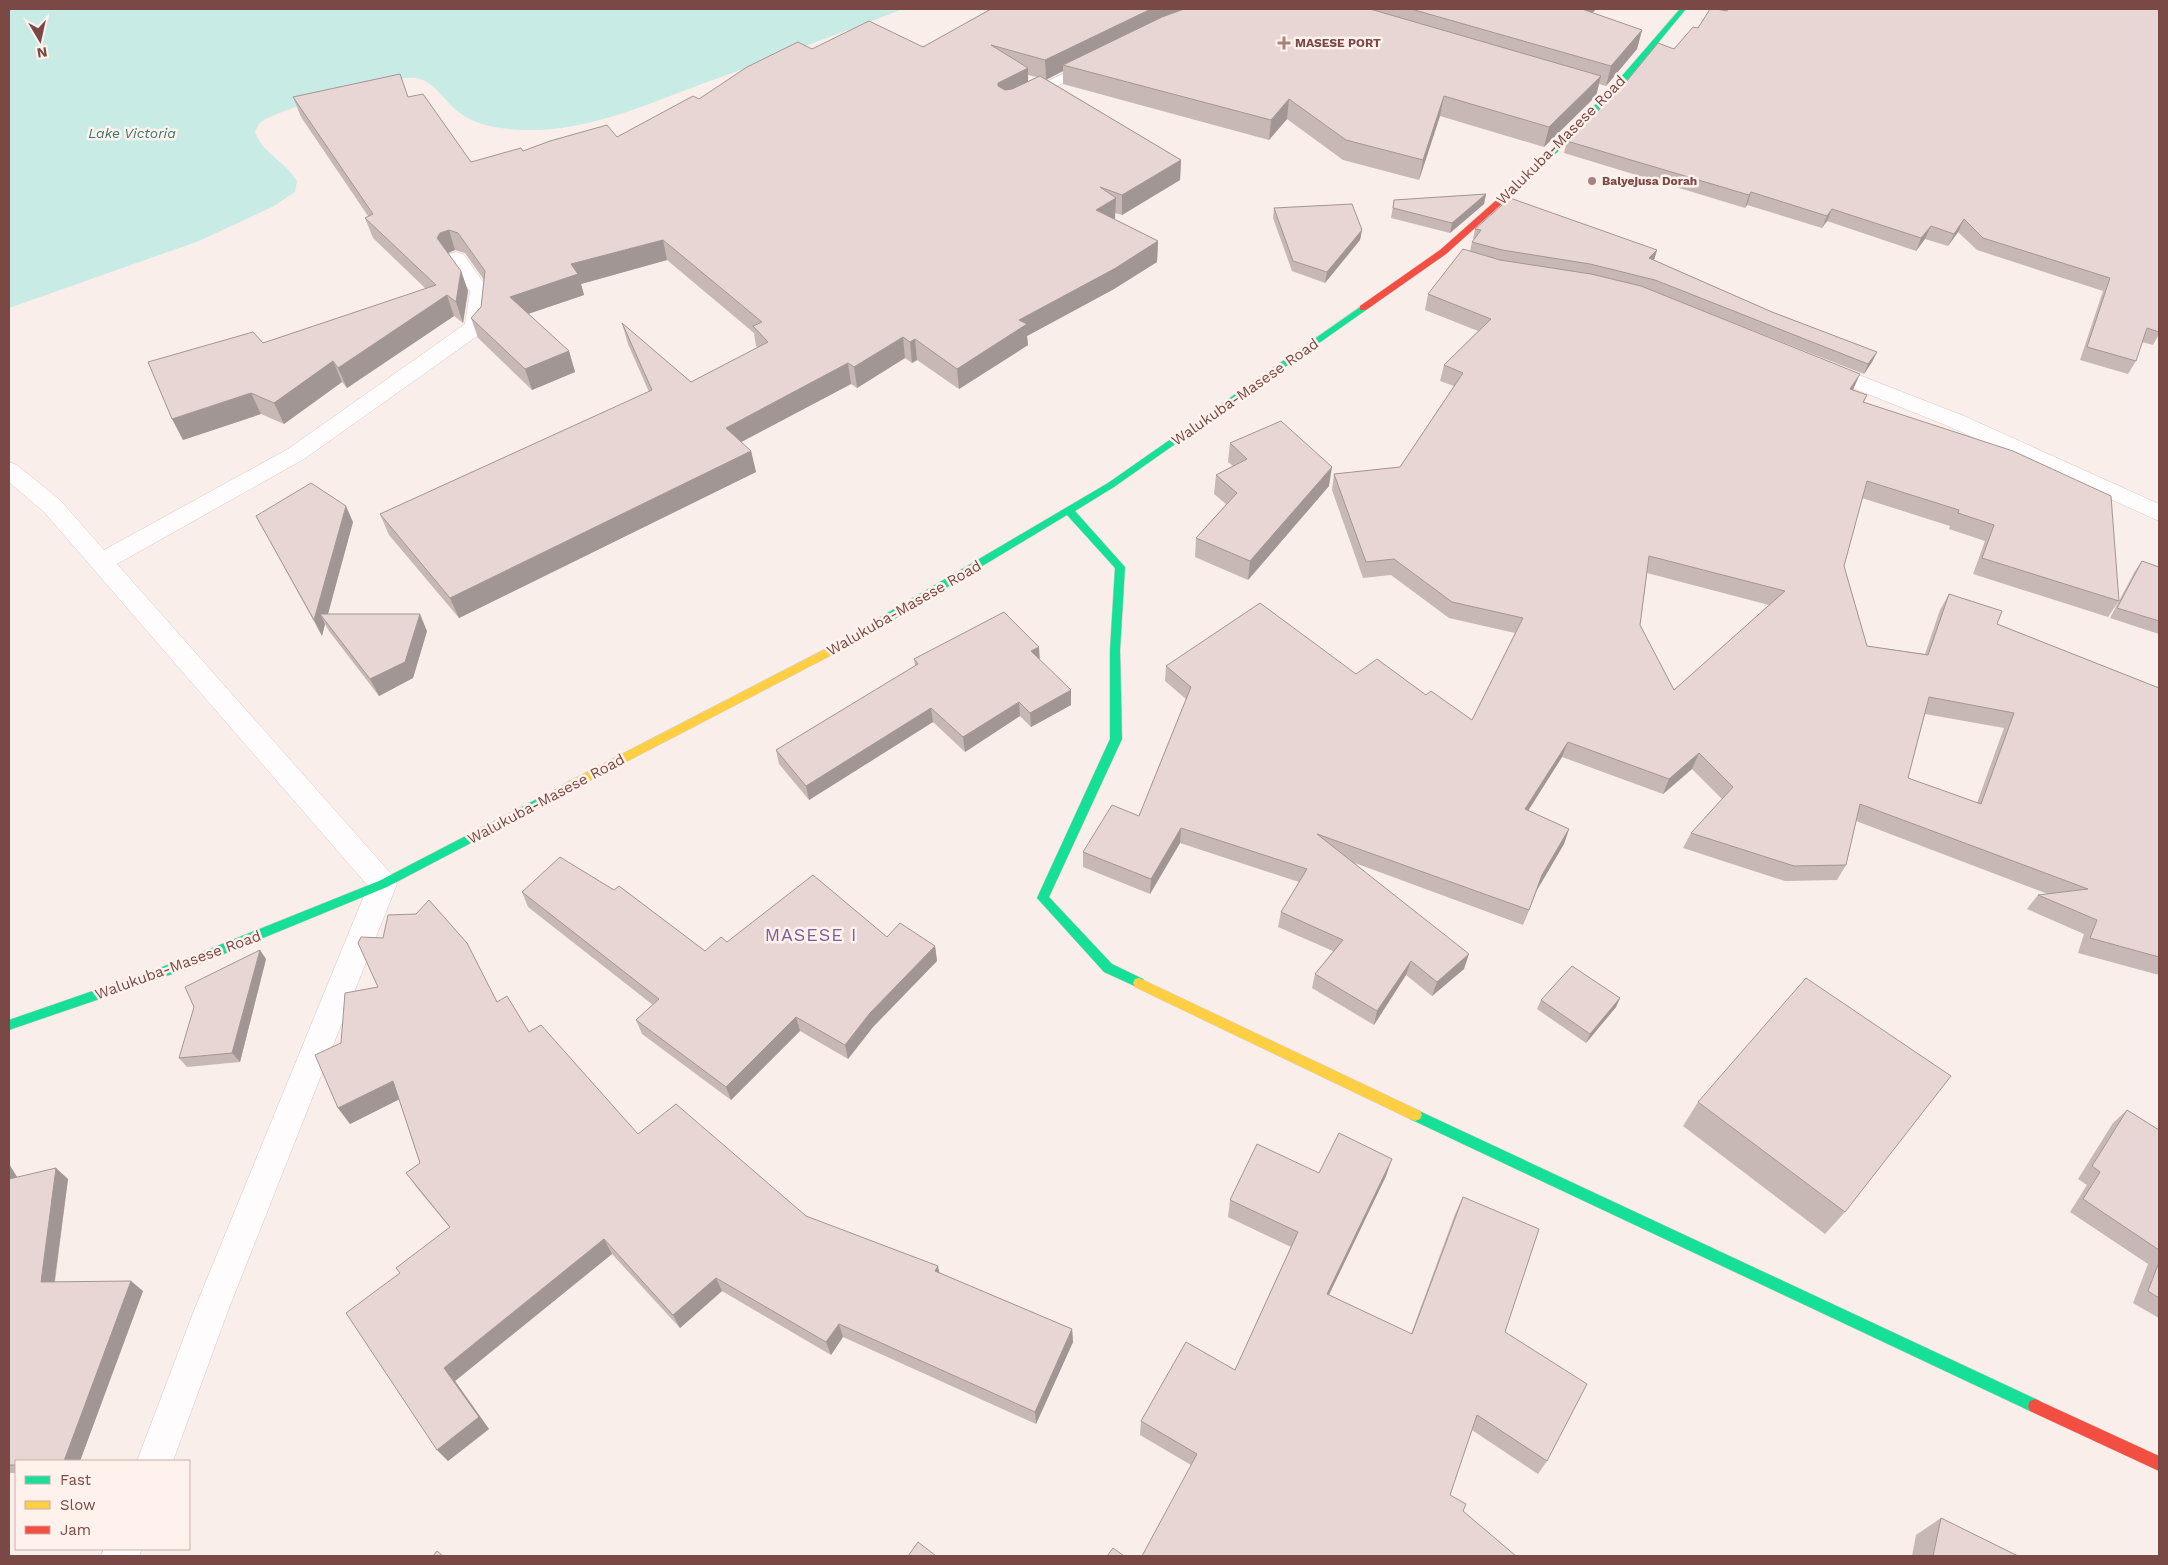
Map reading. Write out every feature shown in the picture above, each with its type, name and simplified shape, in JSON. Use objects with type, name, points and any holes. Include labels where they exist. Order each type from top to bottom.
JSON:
[{"type":"street","name":"Walukuba-Masese Road","points":[[9,1025],[186,964],[383,884],[872,629],[1068,511],[1110,485],[1258,384],[1443,252],[1512,192],[1684,9]]},
{"type":"street","points":[[1443,252],[1470,260]]},
{"type":"street","points":[[101,562],[296,454],[475,326],[480,291],[456,258]]},
{"type":"street","points":[[1808,362],[1956,421],[2159,513]]},
{"type":"street","points":[[9,470],[52,506],[383,884],[216,1299],[155,1460]]},
{"type":"street","points":[[1068,511],[1120,567],[1115,650],[1116,739],[1044,898],[1108,968],[1270,1047],[2159,1464]]},
{"type":"lane","points":[[1016,100],[1096,62]]},
{"type":"water","name":"Lake Victoria","points":[[9,9],[903,9],[615,116],[570,127],[524,130],[506,129],[480,123],[463,115],[428,83],[416,78],[385,81],[312,101],[272,116],[261,122],[255,132],[263,146],[297,181],[295,192],[272,207],[199,241],[9,308]]},
{"type":"building","points":[[991,9],[1151,9],[1045,60],[991,45],[1028,68],[998,83],[998,86],[1005,90],[1012,89],[1040,76],[1181,160],[1122,195],[1100,187],[1116,198],[1096,210],[1158,241],[1114,269],[1019,320],[1027,324],[957,369],[915,339],[910,342],[903,337],[854,367],[848,363],[726,428],[751,451],[450,598],[380,514],[652,390],[622,323],[691,382],[768,342],[753,326],[762,322],[663,240],[571,264],[578,274],[510,297],[569,351],[525,369],[471,318],[481,307],[485,271],[458,233],[449,230],[440,233],[437,238],[461,271],[456,302],[447,295],[338,368],[333,361],[274,403],[251,393],[172,419],[148,362],[253,332],[263,343],[436,285],[365,218],[373,214],[293,97],[400,74],[408,97],[423,94],[471,162],[521,148],[523,151],[550,141],[607,125],[617,137],[693,96],[699,99],[747,67],[798,42],[812,49],[869,21],[923,47]]},
{"type":"building","points":[[1184,9],[1370,9],[1601,76],[1549,127],[1444,96],[1423,160],[1346,140],[1289,99],[1271,120],[1063,65],[1162,17]]},
{"type":"building","points":[[1411,9],[1582,9],[1642,30],[1611,66]]},
{"type":"building","points":[[1710,9],[1727,11],[1728,9],[2159,9],[2159,332],[2147,328],[2136,361],[2087,347],[2110,278],[1983,238],[1964,219],[1954,234],[1931,226],[1921,238],[1832,209],[1827,216],[1751,192],[1749,195],[1567,141],[1622,87],[1658,43],[1674,49],[1693,27],[1698,28]]},
{"type":"building","points":[[1486,194],[1452,223],[1393,208],[1394,200]]},
{"type":"building","points":[[1510,198],[1657,250],[1649,258],[1772,312],[1877,352],[1868,364],[1655,280],[1590,264],[1502,250],[1472,242],[1481,230],[1475,229]]},
{"type":"building","points":[[1352,204],[1362,230],[1327,272],[1293,261],[1274,208]]},
{"type":"building","points":[[1463,249],[1500,260],[1591,274],[1641,286],[1860,374],[1850,389],[1867,395],[1863,402],[2013,451],[2111,496],[2119,601],[1982,558],[1994,525],[1958,513],[1959,510],[1867,481],[1844,566],[1867,646],[1928,655],[1949,594],[2002,611],[1997,624],[2159,688],[2159,957],[2090,938],[2097,920],[2038,895],[2088,889],[1860,804],[1846,865],[1794,866],[1691,833],[1733,787],[1699,753],[1669,779],[1568,742],[1525,809],[1569,829],[1542,875],[1529,910],[1317,834],[1469,954],[1437,982],[1411,961],[1377,1011],[1315,974],[1343,940],[1281,912],[1307,869],[1181,828],[1151,879],[1083,852],[1112,805],[1139,816],[1191,687],[1166,666],[1260,603],[1356,674],[1377,659],[1426,695],[1431,691],[1472,720],[1523,618],[1452,602],[1394,559],[1366,562],[1334,474],[1400,467],[1463,373],[1444,365],[1491,319],[1428,294]],"holes":[[[1649,556],[1785,591],[1674,690],[1640,625]],[[1929,697],[2014,713],[1981,804],[1908,778]]]},
{"type":"building","points":[[1281,421],[1332,467],[1250,561],[1196,538],[1237,493],[1216,475],[1247,459],[1230,443]]},
{"type":"building","points":[[311,483],[346,506],[314,620],[256,516]]},
{"type":"building","points":[[2142,561],[2159,567],[2159,621],[2117,608]]},
{"type":"building","points":[[1004,612],[1039,647],[1031,651],[1071,690],[1030,713],[1019,702],[963,737],[931,708],[806,786],[776,750],[918,664],[914,659]]},
{"type":"building","points":[[320,614],[420,614],[405,662],[370,679]]},
{"type":"building","points":[[560,857],[614,890],[619,886],[705,951],[721,937],[727,942],[813,875],[887,937],[900,923],[935,946],[870,1013],[845,1045],[796,1017],[726,1087],[636,1020],[659,999],[522,892]]},
{"type":"building","points":[[429,900],[467,943],[497,1002],[507,996],[529,1032],[541,1025],[638,1134],[676,1104],[806,1216],[938,1266],[935,1271],[1072,1329],[1035,1412],[839,1324],[826,1342],[716,1278],[673,1315],[604,1239],[444,1368],[479,1417],[437,1450],[346,1313],[400,1273],[396,1268],[450,1227],[406,1173],[420,1163],[393,1081],[338,1108],[315,1055],[341,1043],[345,993],[378,987],[358,943],[361,937],[383,938],[388,915],[416,914]]},
{"type":"building","points":[[260,950],[232,1053],[179,1058],[194,1007],[185,987]]},
{"type":"building","points":[[1572,966],[1620,998],[1590,1034],[1541,1000]]},
{"type":"building","points":[[1806,978],[1951,1076],[1845,1212],[1698,1102]]},
{"type":"building","points":[[2127,1110],[2159,1130],[2159,1250],[2083,1199],[2100,1172],[2092,1166]]},
{"type":"building","points":[[1339,1133],[1392,1159],[1327,1294],[1412,1334],[1463,1197],[1539,1229],[1505,1332],[1587,1384],[1547,1461],[1477,1415],[1450,1495],[1466,1504],[1463,1511],[1516,1556],[1142,1556],[1197,1454],[1141,1421],[1186,1342],[1235,1370],[1298,1232],[1230,1200],[1257,1144],[1319,1173]]},
{"type":"building","points":[[56,1168],[41,1282],[131,1281],[64,1460],[15,1460],[15,1465],[9,1465],[9,1179]]},
{"type":"building","points":[[2159,1262],[2159,1298],[2148,1291]]},
{"type":"building","points":[[1941,1518],[2018,1556],[1933,1556]]},
{"type":"building","points":[[918,1542],[936,1556],[908,1556]]},
{"type":"building","points":[[1113,1548],[1124,1556],[1107,1556]]},
{"type":"building","points":[[437,1551],[443,1556],[433,1556]]},
{"type":"traffic: fast","points":[[1521,183],[1611,94],[1683,9]]},
{"type":"traffic: fast","points":[[847,642],[1111,485],[1363,308]]},
{"type":"traffic: fast","points":[[1069,511],[1120,567],[1115,650],[1116,739],[1043,898],[1108,968],[1139,983]]},
{"type":"traffic: fast","points":[[9,1025],[186,964],[383,884],[568,787]]},
{"type":"traffic: fast","points":[[1415,1115],[2035,1406]]},
{"type":"traffic: slow","points":[[568,787],[847,642]]},
{"type":"traffic: slow","points":[[1139,983],[1415,1115]]},
{"type":"traffic: jam","points":[[1363,308],[1443,252],[1521,183]]},
{"type":"traffic: jam","points":[[2035,1406],[2159,1464]]},
{"type":"place","name":"MASESE PORT","points":[[1284,43]]},
{"type":"place","name":"Balyejusa Dorah","points":[[1592,181]]},
{"type":"district","name":"MASESE I","points":[[811,934]]}]
